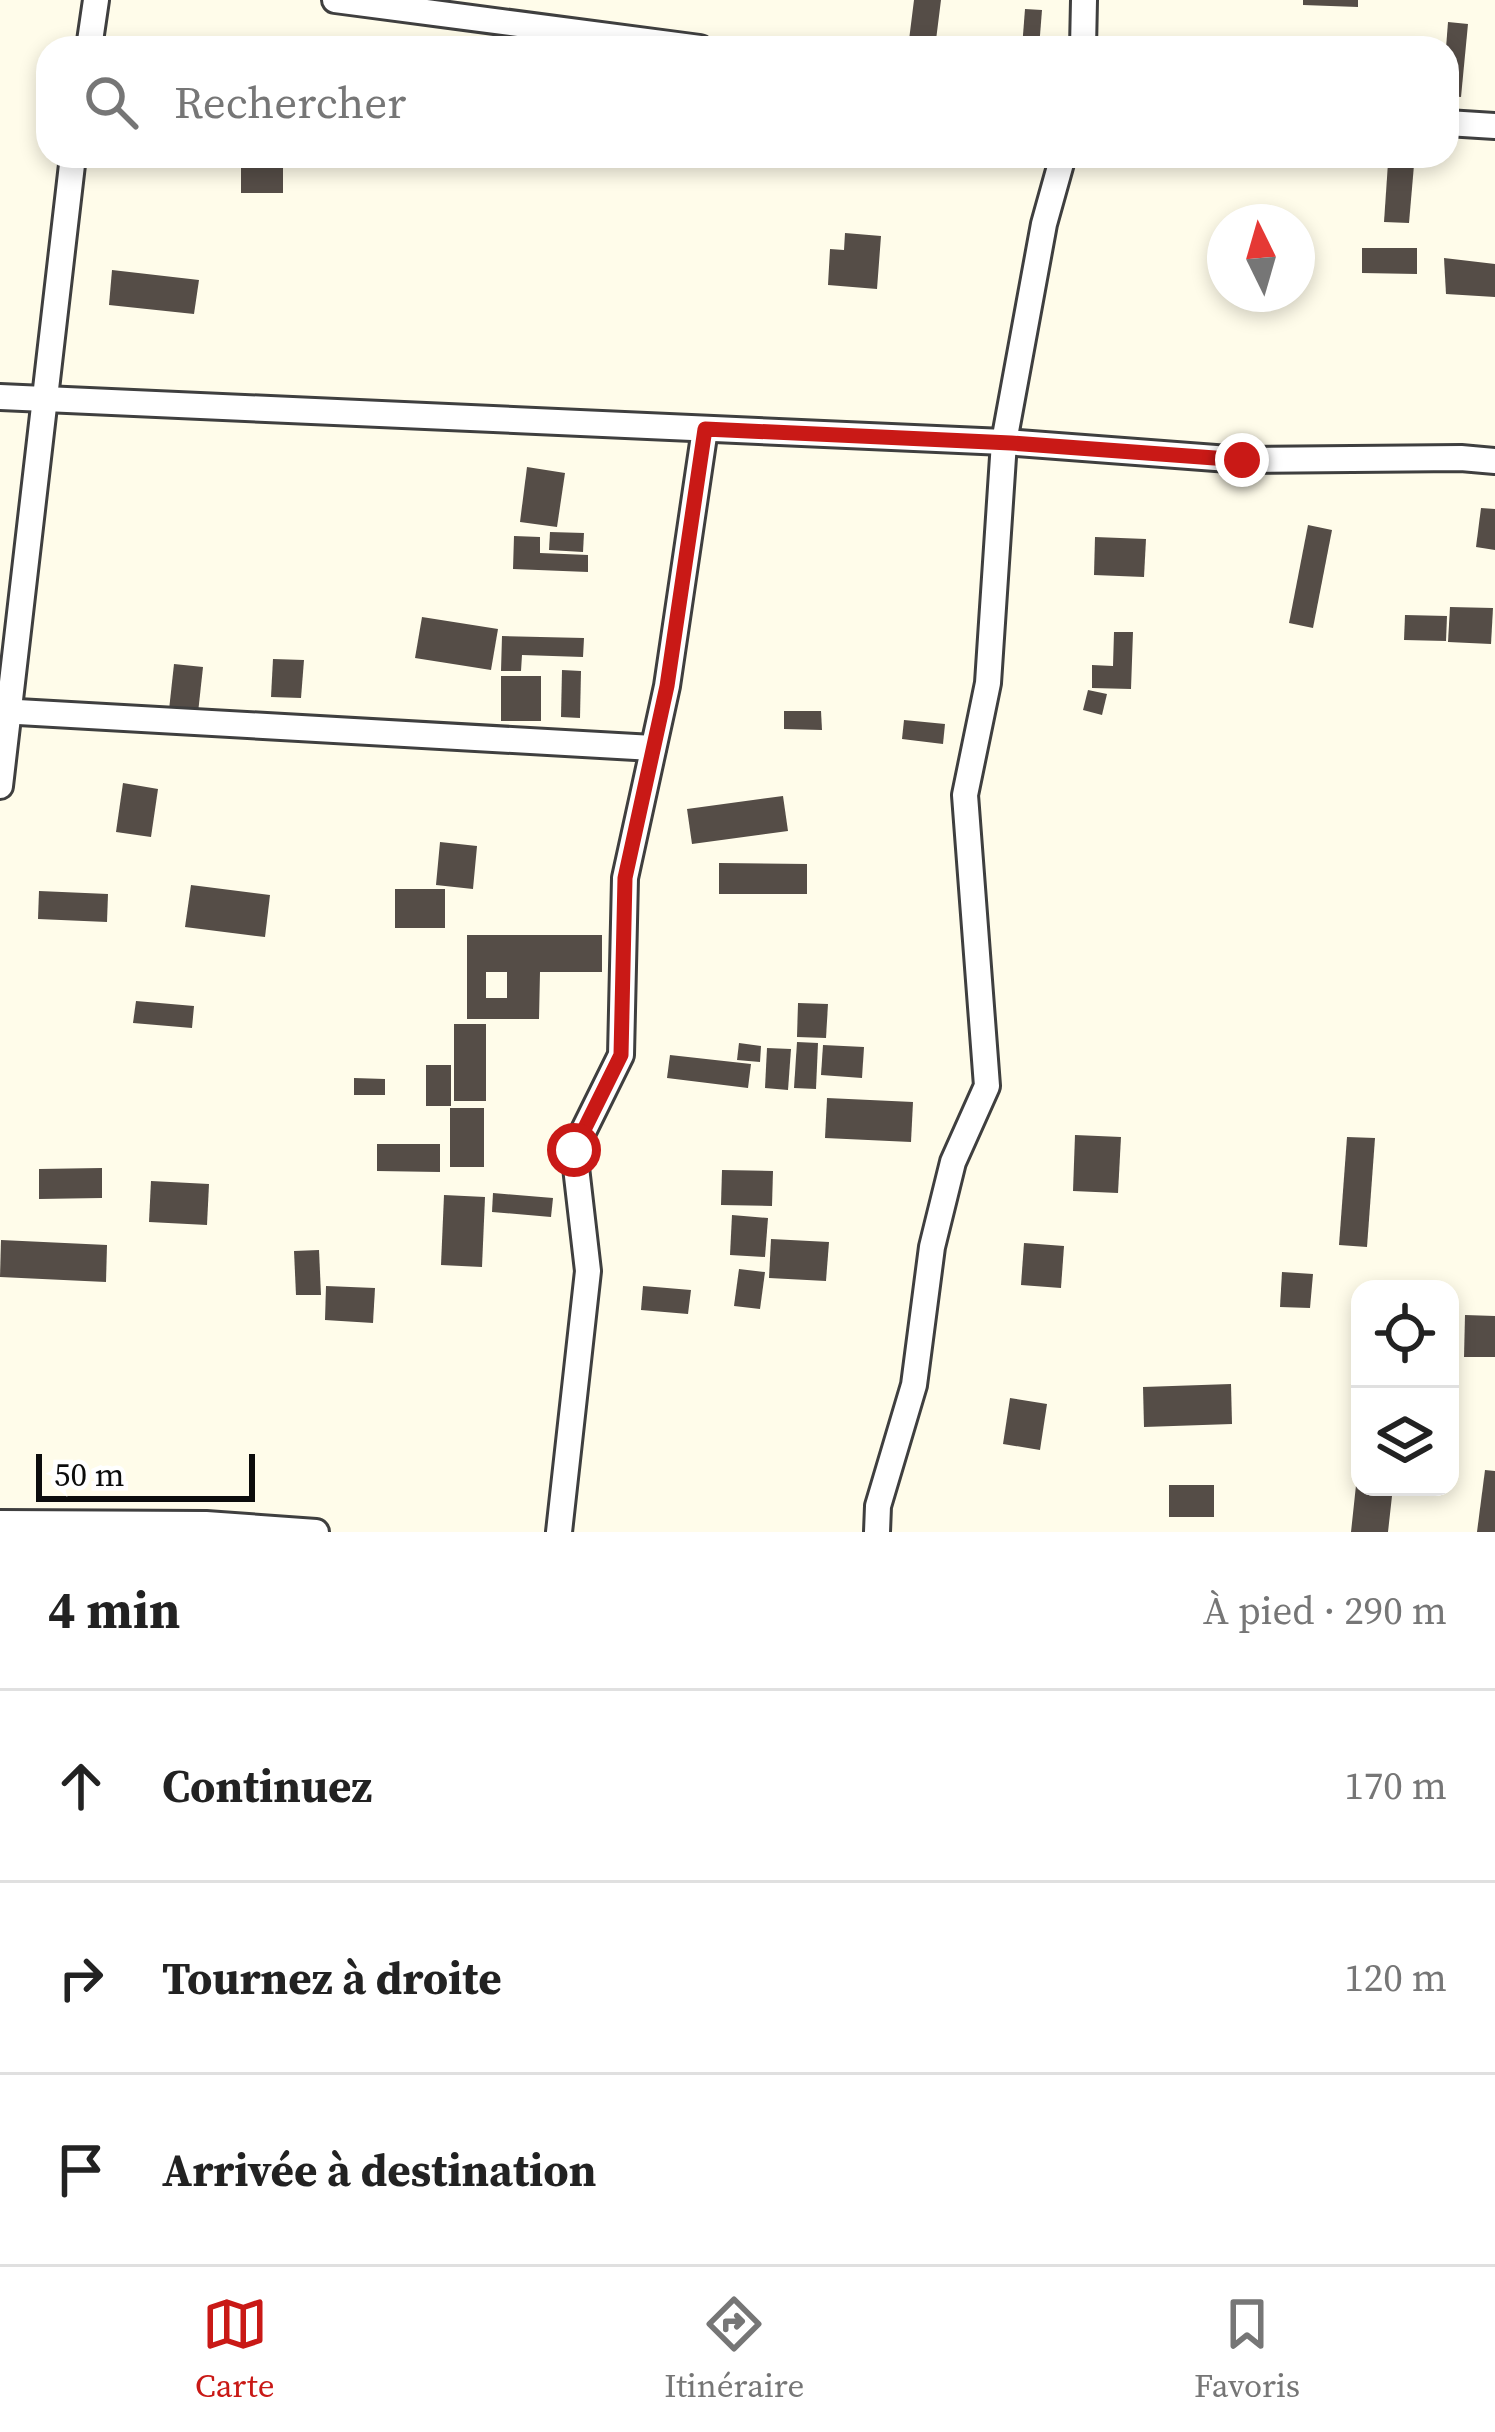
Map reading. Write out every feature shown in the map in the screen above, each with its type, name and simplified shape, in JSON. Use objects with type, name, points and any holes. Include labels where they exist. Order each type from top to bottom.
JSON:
[{"type":"street","points":[[91,36],[96,0]]},
{"type":"street","points":[[335,0],[609,36]]},
{"type":"street","points":[[1083,36],[1084,0]]},
{"type":"street","points":[[1459,124],[1495,126]]},
{"type":"street","points":[[0,786],[5,711],[72,168]]},
{"type":"street","points":[[877,1532],[878,1506],[914,1385],[932,1247],[953,1162],[987,1086],[964,795],[988,683],[1004,442],[1044,224],[1060,168]]},
{"type":"street","points":[[0,397],[1004,442],[1242,460],[1495,461]]},
{"type":"street","points":[[537,1532],[559,1532],[588,1271],[574,1150],[621,1055],[625,878],[667,686],[705,429]]},
{"type":"street","points":[[5,711],[653,748]]},
{"type":"street","points":[[0,1523],[206,1524],[316,1532]]},
{"type":"building","points":[[914,0],[941,0],[936,36],[910,36]]},
{"type":"building","points":[[1303,0],[1358,0],[1358,7],[1303,5]]},
{"type":"building","points":[[1025,9],[1042,10],[1040,36],[1023,36]]},
{"type":"building","points":[[1448,22],[1468,24],[1461,97],[1459,36],[1447,36]]},
{"type":"building","points":[[241,168],[283,168],[283,193],[241,193]]},
{"type":"building","points":[[1388,168],[1414,168],[1409,223],[1384,222]]},
{"type":"building","points":[[845,233],[881,236],[877,289],[828,285],[830,249],[844,250]]},
{"type":"building","points":[[1362,248],[1417,248],[1417,274],[1362,273]]},
{"type":"building","points":[[1444,258],[1495,264],[1495,297],[1446,294]]},
{"type":"building","points":[[112,270],[199,280],[194,314],[109,305]]},
{"type":"building","points":[[527,467],[565,473],[557,527],[520,522]]},
{"type":"building","points":[[1481,508],[1495,509],[1495,550],[1476,547]]},
{"type":"building","points":[[1308,525],[1332,530],[1313,628],[1289,623]]},
{"type":"building","points":[[550,532],[584,533],[583,552],[549,550]]},
{"type":"building","points":[[514,536],[540,537],[540,553],[588,555],[588,572],[513,569]]},
{"type":"building","points":[[1095,537],[1146,539],[1144,577],[1094,575]]},
{"type":"building","points":[[1450,607],[1493,608],[1491,644],[1448,642]]},
{"type":"building","points":[[1405,615],[1447,616],[1446,641],[1404,640]]},
{"type":"building","points":[[422,617],[498,629],[491,670],[415,658]]},
{"type":"building","points":[[1114,632],[1133,632],[1131,689],[1092,688],[1092,665],[1113,666]]},
{"type":"building","points":[[502,636],[584,638],[583,657],[522,655],[521,671],[501,671]]},
{"type":"building","points":[[273,659],[304,660],[301,698],[271,697]]},
{"type":"building","points":[[174,664],[203,667],[198,713],[169,710]]},
{"type":"building","points":[[562,670],[581,671],[580,718],[561,717]]},
{"type":"building","points":[[501,676],[541,676],[541,721],[501,721]]},
{"type":"building","points":[[1088,690],[1107,694],[1102,715],[1083,710]]},
{"type":"building","points":[[784,711],[821,711],[822,730],[784,729]]},
{"type":"building","points":[[904,720],[945,724],[943,744],[902,739]]},
{"type":"building","points":[[123,783],[158,789],[151,837],[116,832]]},
{"type":"building","points":[[783,796],[788,831],[692,844],[687,809]]},
{"type":"building","points":[[440,842],[477,846],[473,889],[436,885]]},
{"type":"building","points":[[719,863],[807,864],[807,894],[719,894]]},
{"type":"building","points":[[191,885],[270,895],[265,937],[185,927]]},
{"type":"building","points":[[395,889],[445,889],[445,928],[395,928]]},
{"type":"building","points":[[39,891],[108,894],[107,922],[38,919]]},
{"type":"building","points":[[467,935],[602,935],[602,972],[540,972],[539,1019],[467,1019]],"holes":[[[486,972],[507,972],[507,998],[486,998]]]},
{"type":"building","points":[[136,1001],[194,1006],[192,1028],[133,1023]]},
{"type":"building","points":[[798,1003],[828,1004],[826,1038],[797,1037]]},
{"type":"building","points":[[454,1024],[486,1024],[486,1101],[454,1101]]},
{"type":"building","points":[[797,1042],[818,1043],[816,1089],[794,1088]]},
{"type":"building","points":[[739,1043],[761,1046],[760,1062],[737,1060]]},
{"type":"building","points":[[823,1045],[864,1047],[862,1078],[821,1075]]},
{"type":"building","points":[[767,1048],[791,1049],[788,1090],[765,1088]]},
{"type":"building","points":[[670,1055],[751,1064],[748,1088],[667,1078]]},
{"type":"building","points":[[426,1065],[451,1065],[451,1106],[426,1106]]},
{"type":"building","points":[[354,1078],[385,1079],[385,1095],[354,1095]]},
{"type":"building","points":[[827,1098],[913,1102],[911,1142],[825,1138]]},
{"type":"building","points":[[450,1108],[484,1108],[484,1167],[450,1167]]},
{"type":"building","points":[[1075,1135],[1121,1137],[1118,1193],[1073,1191]]},
{"type":"building","points":[[1347,1137],[1375,1138],[1367,1247],[1339,1245]]},
{"type":"building","points":[[377,1144],[440,1144],[440,1172],[377,1171]]},
{"type":"building","points":[[102,1168],[102,1198],[39,1199],[39,1169]]},
{"type":"building","points":[[722,1170],[773,1171],[772,1206],[721,1205]]},
{"type":"building","points":[[151,1181],[209,1184],[207,1225],[149,1222]]},
{"type":"building","points":[[493,1193],[553,1198],[551,1217],[492,1212]]},
{"type":"building","points":[[444,1195],[485,1197],[482,1267],[441,1265]]},
{"type":"building","points":[[732,1215],[768,1218],[765,1257],[730,1255]]},
{"type":"building","points":[[771,1239],[829,1242],[826,1281],[769,1278]]},
{"type":"building","points":[[1,1240],[107,1245],[106,1282],[0,1277]]},
{"type":"building","points":[[1024,1243],[1064,1246],[1061,1288],[1021,1285]]},
{"type":"building","points":[[319,1250],[321,1295],[296,1295],[294,1251]]},
{"type":"building","points":[[739,1269],[765,1272],[760,1309],[734,1306]]},
{"type":"building","points":[[1282,1272],[1313,1274],[1310,1308],[1280,1307]]},
{"type":"building","points":[[326,1286],[375,1288],[373,1323],[325,1320]]},
{"type":"building","points":[[643,1286],[691,1290],[688,1314],[641,1310]]},
{"type":"building","points":[[1465,1315],[1495,1316],[1495,1357],[1464,1357]]},
{"type":"building","points":[[1231,1384],[1232,1424],[1144,1427],[1143,1387]]},
{"type":"building","points":[[1010,1398],[1047,1404],[1040,1450],[1003,1444]]},
{"type":"building","points":[[1485,1470],[1495,1471],[1495,1532],[1477,1532]]},
{"type":"building","points":[[1169,1485],[1214,1485],[1214,1517],[1169,1517]]},
{"type":"building","points":[[1355,1496],[1392,1496],[1388,1532],[1351,1532]]},
{"type":"route","points":[[574,1150],[621,1055],[625,878],[667,686],[705,429],[1011,443],[1242,460]]}]
